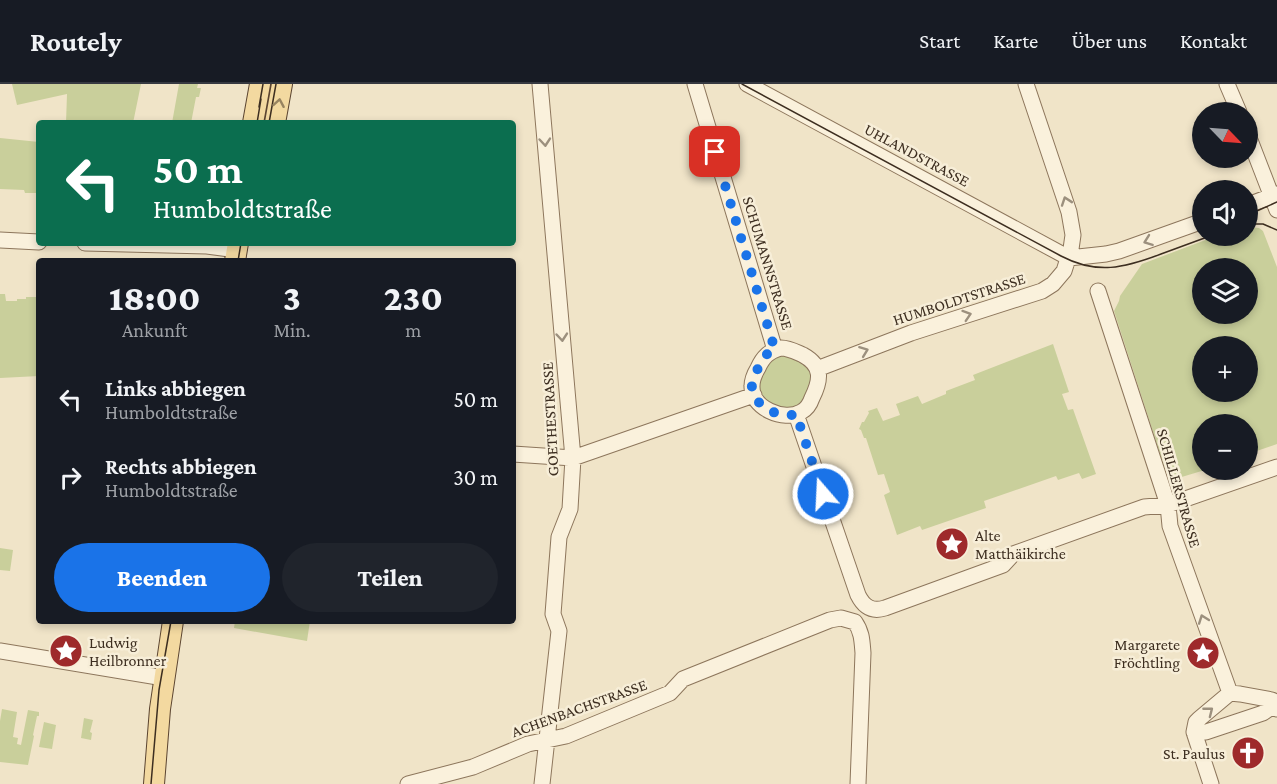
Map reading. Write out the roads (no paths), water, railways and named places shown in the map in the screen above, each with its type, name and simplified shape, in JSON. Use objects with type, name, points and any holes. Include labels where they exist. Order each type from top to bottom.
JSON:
[{"type":"main road","points":[[254,120],[260,84]]},
{"type":"main road","points":[[276,120],[282,84]]},
{"type":"main road","points":[[154,784],[160,709],[173,624]]},
{"type":"street","name":"GOETHESTRASSE","points":[[540,84],[573,458],[570,509],[560,537],[553,614],[559,631],[542,784]]},
{"type":"street","name":"SCHUMANNSTRASSE","points":[[695,84],[775,350]]},
{"type":"street","name":"UHLANDSTRASSE","points":[[747,84],[1069,258]]},
{"type":"street","points":[[1026,84],[1070,212],[1073,235],[1069,258],[1119,251],[1192,225]]},
{"type":"street","points":[[1227,84],[1235,102]]},
{"type":"street","points":[[1258,159],[1275,200],[1258,203]]},
{"type":"street","points":[[0,240],[36,242]]},
{"type":"street","points":[[207,246],[237,252]]},
{"type":"street","name":"HUMBOLDTSTRASSE","points":[[817,369],[911,333],[1042,291],[1053,284],[1064,271],[1069,258]]},
{"type":"street","name":"SCHILLERSTRASSE","points":[[1098,291],[1168,505],[1170,526],[1230,693]]},
{"type":"street","points":[[787,348],[812,361],[817,369],[819,381],[814,395],[806,408],[796,414],[787,416],[771,411],[760,404],[754,395],[752,383],[758,369],[766,355],[775,350],[787,348]]},
{"type":"street","points":[[516,454],[573,458],[754,395]]},
{"type":"street","points":[[796,414],[858,595],[866,606],[878,610],[1003,564],[1013,554],[1024,550],[1144,507],[1168,505],[1277,467]]},
{"type":"street","name":"ACHENBACHSTRASSE","points":[[408,784],[473,767],[528,744],[566,736],[670,693],[683,679],[830,620],[841,618],[855,622],[861,633],[863,653],[858,784]]},
{"type":"street","points":[[0,651],[164,678]]},
{"type":"street","points":[[1211,784],[1194,732],[1196,722],[1230,693],[1275,703]]},
{"type":"street","points":[[1194,732],[1206,732],[1263,713],[1275,703]]},
{"type":"tram line","points":[[263,84],[259,107],[263,84]]},
{"type":"tram line","points":[[270,120],[276,84]]},
{"type":"tram line","points":[[742,84],[1074,262],[1099,267],[1123,266],[1192,243]]},
{"type":"tram line","points":[[258,120],[261,99]]},
{"type":"tram line","points":[[1258,211],[1277,202]]},
{"type":"tram line","points":[[1258,224],[1277,230]]},
{"type":"tram line","points":[[238,258],[240,246]]},
{"type":"tram line","points":[[151,784],[159,690],[170,624]]},
{"type":"place","name":"Alte Matthäikirche","points":[[952,544]]},
{"type":"place","name":"Ludwig Heilbronner","points":[[66,651]]},
{"type":"place","name":"Margarete Fröchtling","points":[[1203,653]]},
{"type":"place","name":"St. Paulus","points":[[1248,753]]}]
